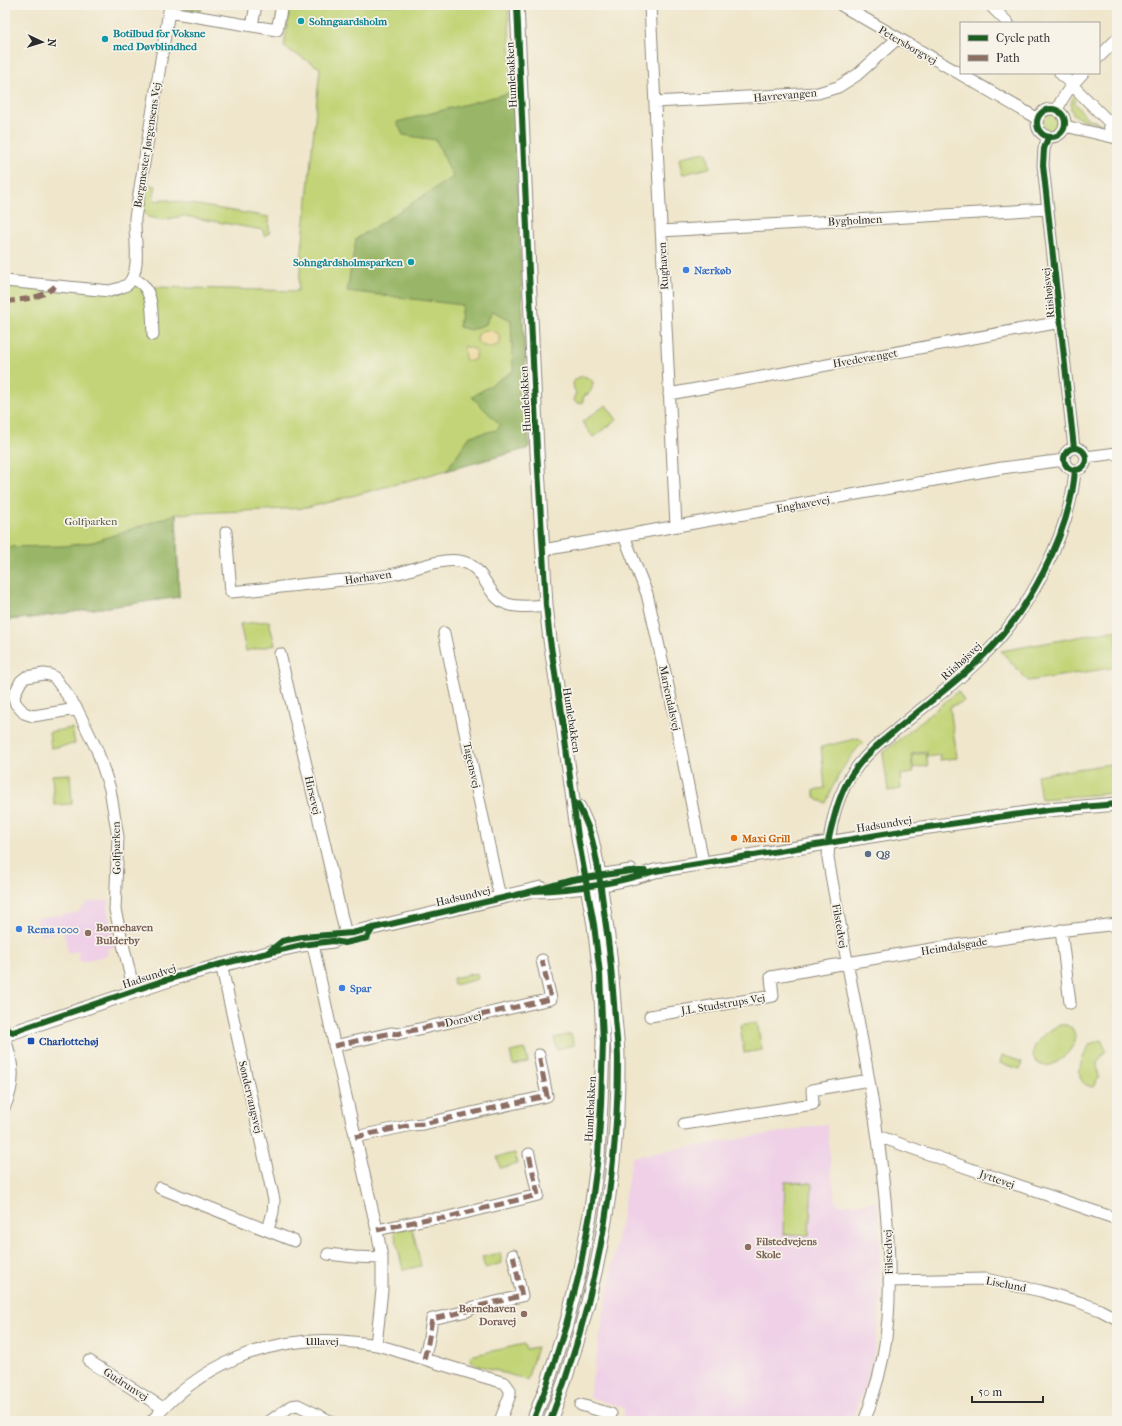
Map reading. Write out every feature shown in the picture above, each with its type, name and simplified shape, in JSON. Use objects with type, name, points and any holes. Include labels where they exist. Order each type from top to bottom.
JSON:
[{"type":"street","points":[[252,26],[256,5]]},
{"type":"street","name":"Borgmester Jørgensens Vej","points":[[132,278],[137,260],[135,218],[169,9],[277,30],[282,5]]},
{"type":"street","name":"Humlebakken","points":[[517,5],[546,605],[553,666],[573,790],[578,837],[593,881],[611,962],[618,1057],[613,1163],[604,1224],[585,1314],[573,1358],[550,1421]]},
{"type":"street","name":"Rughaven","points":[[650,5],[676,526]]},
{"type":"street","name":"Petersborgvej","points":[[842,5],[897,39],[1038,119]]},
{"type":"street","points":[[990,5],[1007,22]]},
{"type":"street","points":[[1100,56],[1117,38]]},
{"type":"street","name":"Havrevangen","points":[[655,102],[818,93],[838,87],[857,75],[897,39]]},
{"type":"street","points":[[1061,74],[1109,122],[1114,137]]},
{"type":"street","points":[[1057,110],[1062,98],[1082,74]]},
{"type":"street","points":[[1047,109],[1057,110],[1063,115],[1065,126],[1057,136],[1048,136],[1041,132],[1038,128],[1038,119],[1043,111],[1047,109]]},
{"type":"street","points":[[1065,126],[1114,137]]},
{"type":"street","name":"Riishøjsvej","points":[[1048,136],[1044,149],[1043,165],[1074,448]]},
{"type":"street","name":"Bygholmen","points":[[662,231],[1048,208]]},
{"type":"street","points":[[5,281],[110,291],[127,285],[132,278],[142,284],[148,291],[151,302],[153,335]]},
{"type":"street","name":"Hvedevænget","points":[[669,394],[1061,322]]},
{"type":"street","points":[[1074,448],[1081,449],[1086,457],[1085,466],[1079,470],[1075,470],[1067,466],[1064,460],[1067,451],[1074,448]]},
{"type":"street","points":[[1086,457],[1117,453]]},
{"type":"street","name":"Enghavevej","points":[[543,550],[1002,468],[1064,460]]},
{"type":"street","name":"Riishøjsvej","points":[[828,842],[835,812],[846,784],[856,767],[874,748],[980,659],[1003,634],[1033,591],[1061,533],[1070,500],[1075,470]]},
{"type":"street","name":"Hørhaven","points":[[226,532],[231,592],[394,574],[439,562],[457,560],[476,569],[494,594],[506,603],[517,606],[546,605]]},
{"type":"street","name":"Mariendalsvej","points":[[624,536],[647,594],[671,699],[703,862]]},
{"type":"street","name":"Tagensvej","points":[[444,633],[500,898]]},
{"type":"street","name":"Hirsevej","points":[[280,654],[348,934]]},
{"type":"street","name":"Golfparken","points":[[78,709],[33,716],[24,713],[16,704],[14,698],[15,693],[21,681],[26,677],[44,674],[55,678],[78,709],[97,750],[110,788],[118,837],[115,910],[134,991]]},
{"type":"street","name":"Hadsundvej","points":[[5,1035],[134,991],[221,964],[308,943],[333,941],[348,934],[532,891],[562,891],[593,881],[631,879],[655,871],[828,842],[1048,810],[1117,804]]},
{"type":"street","name":"Filstedvej","points":[[828,842],[828,858],[878,1136],[886,1209],[889,1281],[887,1338],[884,1359],[864,1421]]},
{"type":"street","name":"Humlebakken","points":[[533,1421],[547,1385],[564,1332],[579,1274],[591,1209],[598,1156],[602,1104],[603,1042],[600,974],[594,924],[593,881]]},
{"type":"street","name":"Heimdalsgade","points":[[847,963],[1061,930],[1117,924]]},
{"type":"street","points":[[1061,930],[1070,1002]]},
{"type":"street","points":[[308,943],[334,1046],[377,1230],[382,1258],[382,1300],[376,1345]]},
{"type":"street","name":"Doravej","points":[[334,1046],[392,1033],[398,1034],[551,999],[542,960]]},
{"type":"street","name":"J.L. Studstrups Vej","points":[[650,1016],[773,996],[771,977],[847,963]]},
{"type":"street","name":"Søndervangsvej","points":[[221,964],[274,1200],[273,1212],[268,1230]]},
{"type":"street","points":[[5,1038],[12,1065],[13,1080],[10,1095],[5,1106]]},
{"type":"street","points":[[355,1137],[423,1124],[547,1096],[539,1055]]},
{"type":"street","points":[[684,1124],[813,1104],[812,1090],[869,1080]]},
{"type":"street","name":"Jyttevej","points":[[878,1136],[969,1169],[1117,1219]]},
{"type":"street","points":[[377,1230],[428,1219],[444,1218],[538,1195],[529,1154]]},
{"type":"street","points":[[160,1188],[294,1241]]},
{"type":"street","points":[[328,1254],[382,1258]]},
{"type":"street","points":[[424,1359],[432,1319],[466,1312],[474,1307],[522,1296],[513,1255]]},
{"type":"street","name":"Liselund","points":[[889,1281],[985,1279],[1041,1290],[1100,1310],[1117,1319]]},
{"type":"street","name":"Ullavej","points":[[152,1421],[163,1408],[190,1384],[218,1366],[246,1354],[268,1347],[296,1341],[322,1340],[376,1345],[505,1383],[509,1386],[510,1395],[500,1421]]},
{"type":"street","name":"Gudrunvej","points":[[90,1361],[163,1408]]},
{"type":"street","points":[[270,1421],[291,1406],[298,1405],[330,1421]]},
{"type":"street","points":[[581,1405],[611,1414],[609,1421]]},
{"type":"shaded area","name":"Børnehaven Bulderby","points":[[109,900],[108,912],[115,947],[107,949],[108,955],[80,962],[78,951],[68,953],[63,930],[41,936],[36,918],[77,913],[88,902]]},
{"type":"shaded area","name":"Filstedvejens Skole","points":[[827,1124],[832,1180],[837,1205],[878,1202],[881,1290],[879,1320],[875,1349],[863,1393],[851,1421],[623,1421],[624,1408],[589,1397],[632,1157]]},
{"type":"green space","points":[[178,5],[202,5],[201,12],[177,9]]},
{"type":"green space","name":"Sohngårdsholmsparken","points":[[290,5],[508,5],[529,448],[307,508],[176,514],[179,597],[30,618],[5,620],[5,282],[123,292],[138,284],[154,287],[298,291],[320,68],[284,47]]},
{"type":"green space","points":[[513,92],[529,448],[446,471],[470,436],[497,430],[500,425],[472,397],[513,371],[511,320],[492,311],[486,324],[470,330],[459,327],[462,305],[347,291],[356,239],[453,177],[436,140],[403,135],[397,122]]},
{"type":"green space","points":[[1075,94],[1079,98],[1074,102],[1087,118],[1101,124],[1082,119],[1073,113],[1071,102]]},
{"type":"green space","points":[[1052,113],[1058,116],[1061,122],[1058,128],[1052,131],[1046,128],[1043,122],[1046,116]]},
{"type":"green space","points":[[705,152],[707,153],[710,166],[709,168],[684,174],[682,173],[679,159],[681,157]]},
{"type":"green space","points":[[146,184],[156,186],[153,200],[160,201],[161,199],[269,217],[269,233],[264,236],[263,230],[184,216],[163,220],[148,217],[140,205],[143,188]]},
{"type":"green space","points":[[582,376],[589,378],[593,382],[593,385],[590,392],[584,396],[582,403],[577,403],[574,401],[576,393],[573,383],[576,379]]},
{"type":"green space","points":[[606,405],[617,420],[593,437],[582,422]]},
{"type":"green space","points":[[176,514],[179,597],[30,618],[5,620],[5,547],[64,546],[93,542]]},
{"type":"green space","points":[[269,621],[275,645],[246,651],[240,624]]},
{"type":"green space","points":[[1117,630],[1117,667],[1028,681],[1001,651]]},
{"type":"green space","points":[[958,691],[964,701],[950,707],[957,758],[940,760],[940,755],[927,757],[927,751],[911,754],[913,773],[900,775],[901,789],[888,791],[883,753]]},
{"type":"green space","points":[[72,728],[75,744],[51,748],[49,732]]},
{"type":"green space","points":[[859,738],[863,742],[851,756],[833,786],[826,803],[818,800],[814,795],[814,790],[825,788],[821,747]]},
{"type":"green space","points":[[926,753],[928,766],[913,768],[912,755]]},
{"type":"green space","points":[[1117,763],[1117,793],[1041,799],[1037,775]]},
{"type":"green space","points":[[70,774],[72,804],[54,805],[52,775]]},
{"type":"green space","points":[[477,973],[478,979],[454,985],[453,978]]},
{"type":"green space","points":[[757,1022],[762,1050],[744,1053],[740,1025]]},
{"type":"green space","points":[[1060,1025],[1066,1025],[1072,1028],[1075,1034],[1074,1044],[1059,1061],[1049,1065],[1040,1065],[1035,1060],[1033,1053],[1036,1044],[1045,1034]]},
{"type":"green space","points":[[571,1034],[574,1045],[557,1049],[554,1038]]},
{"type":"green space","points":[[1101,1040],[1106,1050],[1097,1063],[1099,1078],[1093,1087],[1081,1080],[1080,1068],[1084,1055],[1090,1044]]},
{"type":"green space","points":[[525,1049],[528,1062],[513,1065],[510,1052]]},
{"type":"green space","points":[[1002,1055],[1022,1062],[1020,1069],[1000,1063]]},
{"type":"green space","points":[[515,1153],[517,1164],[500,1168],[497,1157]]},
{"type":"green space","points":[[785,1182],[812,1183],[809,1235],[783,1234]]},
{"type":"green space","points":[[412,1227],[421,1266],[403,1270],[394,1231]]},
{"type":"green space","points":[[500,1253],[502,1263],[485,1268],[482,1257]]},
{"type":"green space","points":[[524,1344],[526,1349],[537,1347],[527,1380],[472,1363],[470,1356]]},
{"type":"sand","points":[[484,330],[494,331],[500,335],[500,343],[488,347],[479,343],[477,341],[478,335]]},
{"type":"sand","points":[[464,346],[474,349],[476,352],[475,359],[471,361],[466,360]]},
{"type":"marked path","points":[[5,302],[45,294],[55,286]]},
{"type":"marked path","points":[[334,1046],[391,1033],[397,1034],[551,999],[542,960]]},
{"type":"marked path","points":[[355,1137],[423,1124],[547,1096],[539,1055]]},
{"type":"marked path","points":[[377,1230],[427,1219],[444,1218],[538,1195],[529,1154]]},
{"type":"marked path","points":[[424,1359],[432,1319],[467,1311],[474,1307],[522,1296],[513,1255]]},
{"type":"cycle path","points":[[517,5],[537,451],[546,605],[578,837],[594,925],[600,974],[603,1042],[598,1156],[591,1209],[579,1274],[566,1325],[547,1385],[533,1421]]},
{"type":"cycle path","points":[[1051,109],[1061,113],[1065,123],[1061,133],[1051,137],[1041,133],[1037,123],[1041,113],[1051,109]]},
{"type":"cycle path","points":[[1048,137],[1044,149],[1043,165],[1074,448]]},
{"type":"cycle path","points":[[1075,448],[1083,451],[1086,459],[1083,467],[1075,470],[1067,467],[1064,459],[1067,451],[1075,448]]},
{"type":"cycle path","points":[[828,842],[835,812],[842,793],[851,775],[861,762],[881,742],[980,659],[1014,620],[1029,597],[1055,547],[1065,521],[1075,470]]},
{"type":"cycle path","points":[[550,1421],[566,1378],[580,1333],[601,1243],[614,1152],[617,1105],[618,1049],[612,975],[599,872],[591,836],[578,804]]},
{"type":"cycle path","points":[[533,891],[595,886],[640,876],[655,871],[908,830],[1048,810],[1117,804]]},
{"type":"cycle path","points":[[267,953],[282,941],[302,937],[352,933],[533,891],[572,880],[630,871],[645,871]]},
{"type":"cycle path","points":[[5,1029],[13,1032],[159,982],[221,964],[302,945],[333,941],[345,943],[367,938],[373,928]]},
{"type":"place","name":"Sohngaardsholm","points":[[301,21]]},
{"type":"place","name":"Botilbud for Voksne med Døvblindhed","points":[[105,39]]},
{"type":"place","name":"Sohngårdsholmsparken","points":[[411,262]]},
{"type":"place","name":"Nærkøb","points":[[686,270]]},
{"type":"place","name":"Maxi Grill","points":[[734,838]]},
{"type":"place","name":"Q8","points":[[868,854]]},
{"type":"place","name":"Rema 1000","points":[[19,929]]},
{"type":"place","name":"Børnehaven Bulderby","points":[[88,933]]},
{"type":"place","name":"Spar","points":[[342,988]]},
{"type":"place","name":"Charlottehøj","points":[[31,1041]]},
{"type":"place","name":"Filstedvejens Skole","points":[[748,1247]]},
{"type":"place","name":"Børnehaven Doravej","points":[[524,1314]]}]
